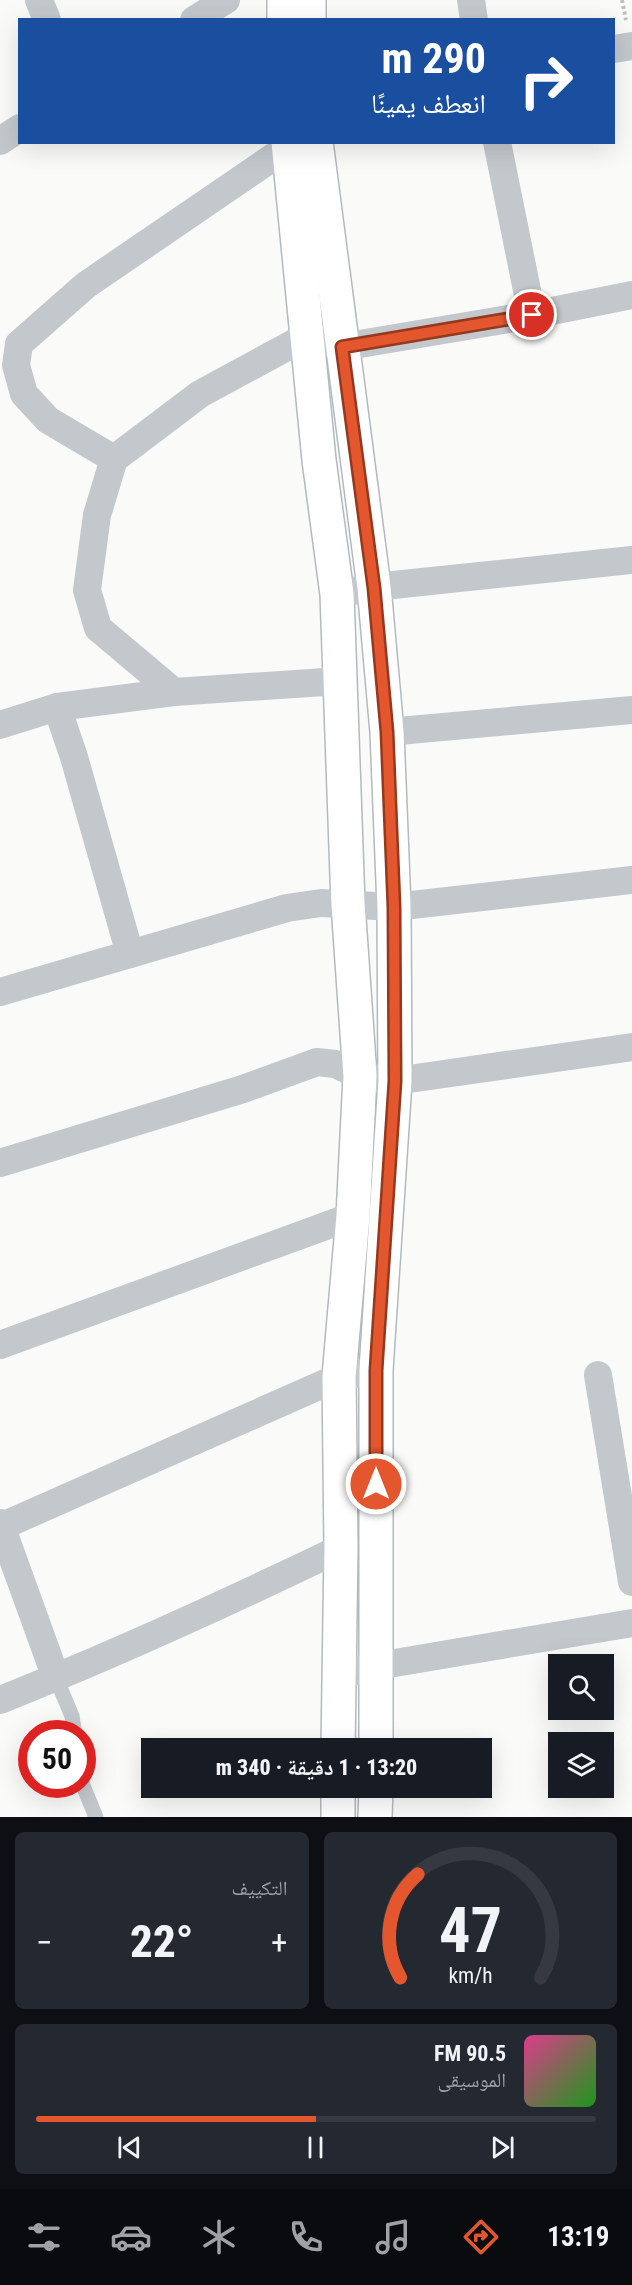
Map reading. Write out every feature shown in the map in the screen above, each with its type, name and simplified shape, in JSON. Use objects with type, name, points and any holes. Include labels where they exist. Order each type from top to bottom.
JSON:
[{"type":"main road","points":[[284,0],[284,18]]},
{"type":"main road","points":[[309,0],[309,18]]},
{"type":"main road","points":[[298,144],[307,336],[319,460],[337,594],[348,904],[360,1076],[353,1216],[339,1377],[341,1548],[337,1675],[338,1738]]},
{"type":"main road","points":[[298,144],[342,347],[374,588],[387,732],[394,907],[395,1081],[376,1370],[376,1738]]},
{"type":"main road","points":[[338,1798],[338,1817]]},
{"type":"main road","points":[[375,1817],[376,1798]]},
{"type":"street","points":[[39,0],[46,18]]},
{"type":"street","points":[[197,18],[226,0]]},
{"type":"street","points":[[471,0],[474,18]]},
{"type":"street","points":[[0,141],[18,129]]},
{"type":"street","points":[[114,459],[48,420],[24,394],[10,351],[86,285],[298,144]]},
{"type":"street","points":[[497,144],[532,315]]},
{"type":"street","points":[[174,692],[98,628],[87,590],[97,515],[114,459],[200,394],[307,336],[342,347],[532,315],[632,295]]},
{"type":"street","points":[[337,594],[632,560]]},
{"type":"street","points":[[0,725],[57,707],[174,692],[340,681]]},
{"type":"street","points":[[57,707],[74,757],[130,954]]},
{"type":"street","points":[[387,732],[632,710]]},
{"type":"street","points":[[0,992],[286,908],[321,903],[394,907],[632,880]]},
{"type":"street","points":[[0,1163],[243,1089],[317,1062],[335,1064],[360,1076],[395,1081],[632,1047]]},
{"type":"street","points":[[0,1345],[353,1216]]},
{"type":"street","points":[[56,1678],[0,1526],[339,1377],[376,1370]]},
{"type":"street","points":[[598,1375],[632,1582]]},
{"type":"street","points":[[0,1700],[56,1678],[341,1548]]},
{"type":"street","points":[[337,1675],[377,1666],[632,1623]]},
{"type":"lane","points":[[56,1678],[73,1720]]},
{"type":"lane","points":[[88,1798],[96,1817]]},
{"type":"route","points":[[376,1484],[376,1370],[395,1081],[394,907],[387,732],[374,588],[342,347],[532,315]]}]
